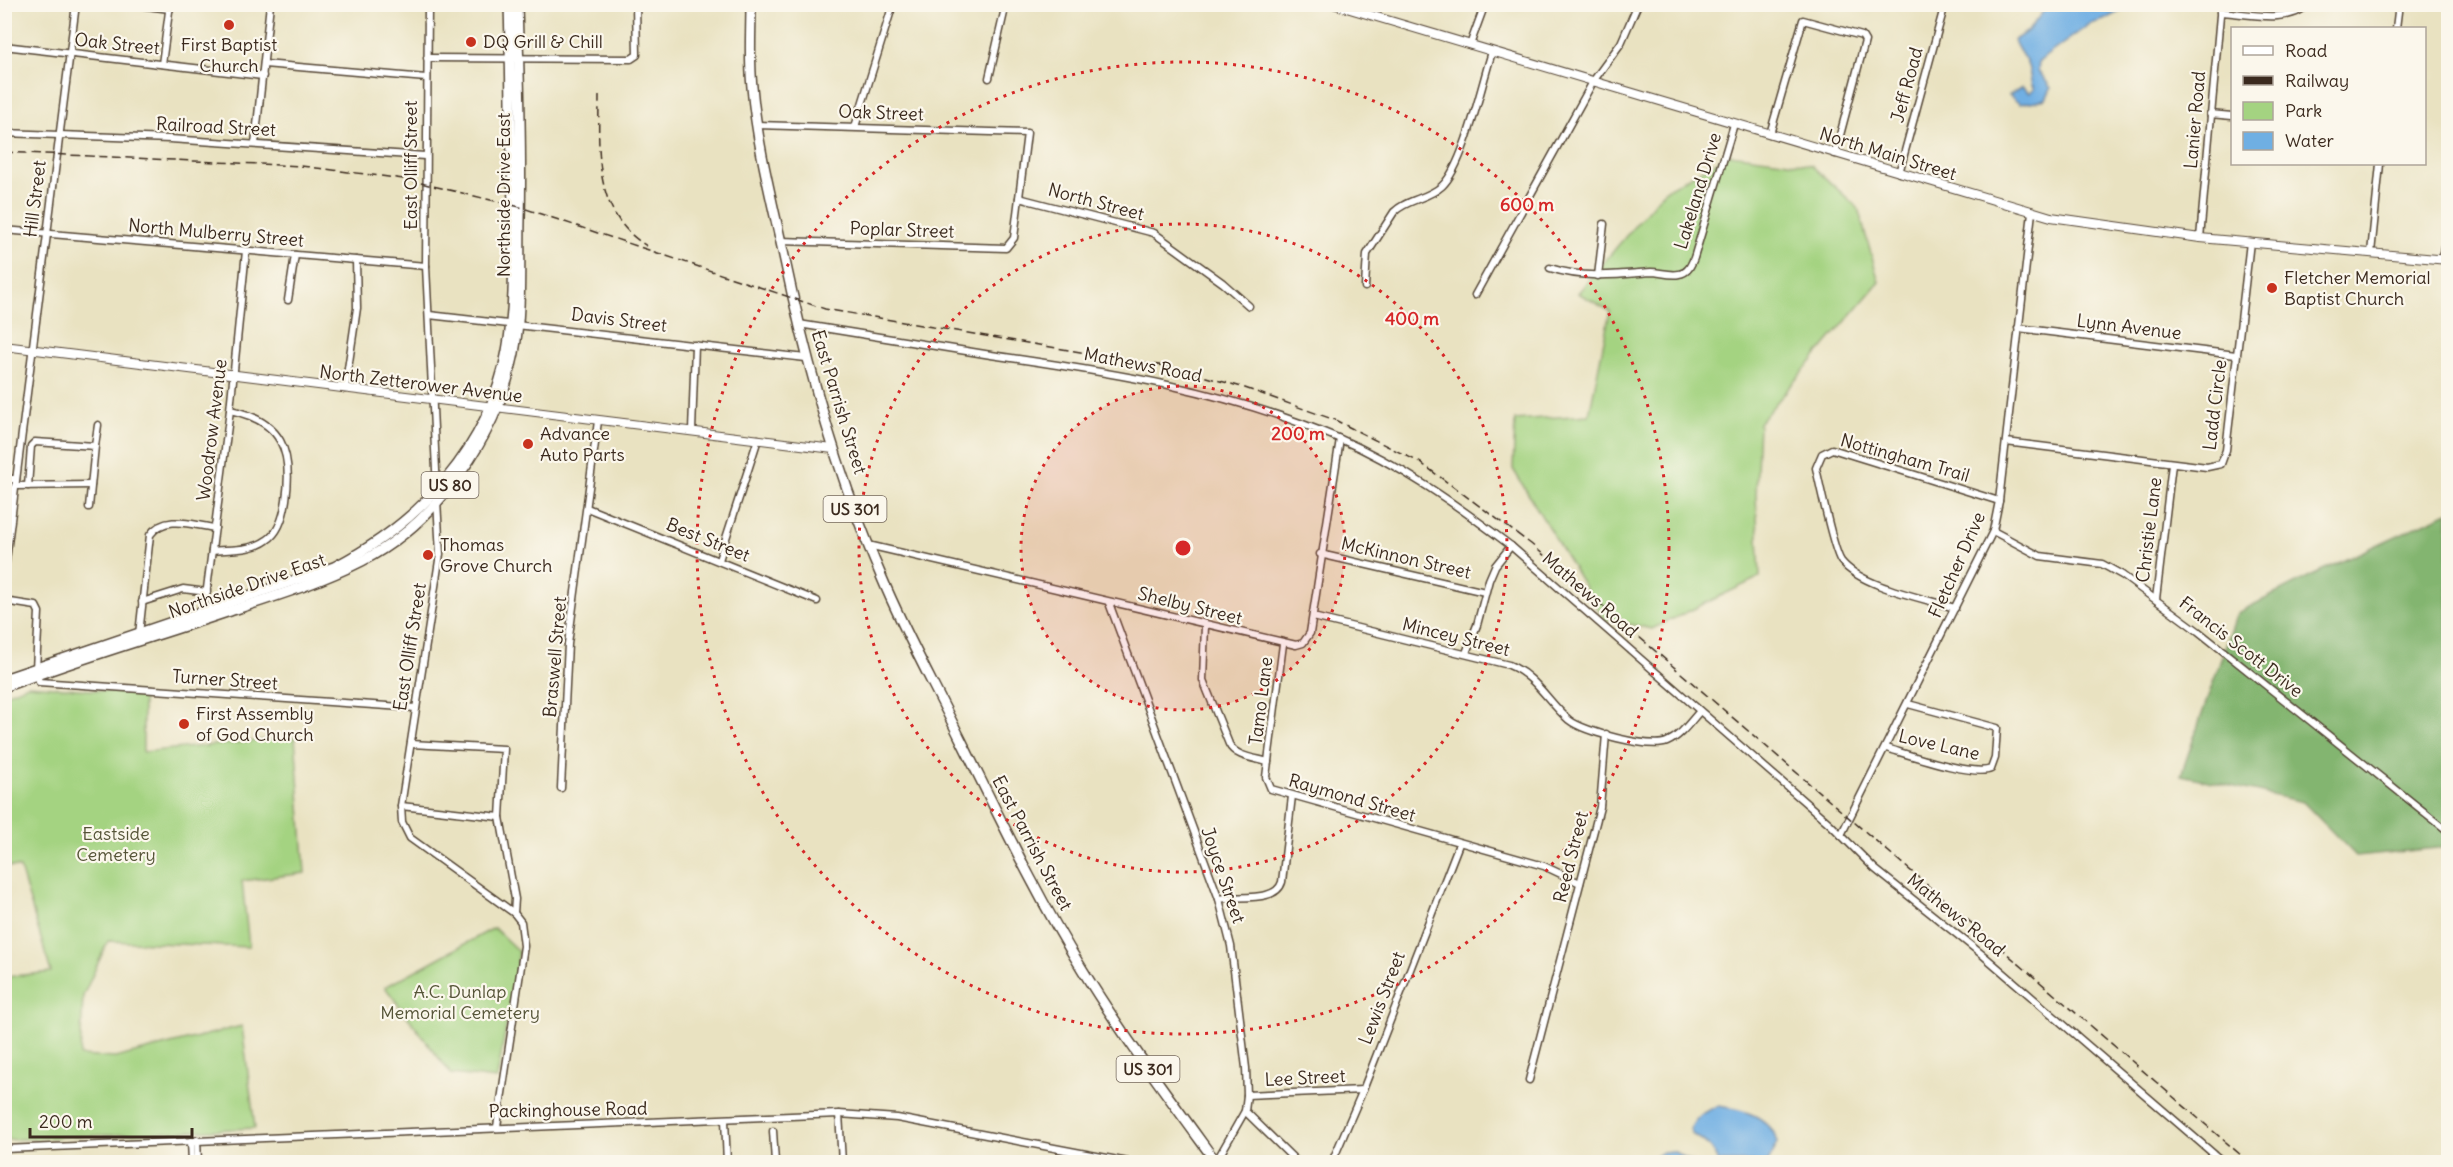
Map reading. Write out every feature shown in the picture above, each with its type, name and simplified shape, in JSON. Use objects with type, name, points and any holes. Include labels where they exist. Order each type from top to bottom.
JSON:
[{"type":"main road","name":"Northside Drive East","points":[[509,4],[515,58]]},
{"type":"main road","name":"Northside Drive East","points":[[4,679],[36,672],[292,591],[343,570],[385,546],[437,496],[492,408],[514,323],[517,4]]},
{"type":"main road","name":"East Parrish Street","points":[[751,4],[752,86],[757,125],[780,241],[806,358],[833,449],[868,545],[913,644],[980,778],[1034,884],[1084,974],[1136,1053],[1216,1162]]},
{"type":"main road","name":"Northside Drive East","points":[[139,638],[334,567],[364,552],[437,496]]},
{"type":"main road","name":"Northside Drive East","points":[[4,687],[36,672]]},
{"type":"street","name":"Hill Street","points":[[4,576],[33,350],[45,234],[76,4]]},
{"type":"street","points":[[131,4],[170,7],[162,64]]},
{"type":"street","points":[[255,144],[270,4]]},
{"type":"street","name":"East Olliff Street","points":[[428,4],[425,156],[426,266],[440,554],[401,806],[402,822],[410,838],[514,913]]},
{"type":"street","points":[[427,58],[632,59],[637,54],[636,4]]},
{"type":"street","points":[[855,127],[893,4]]},
{"type":"street","points":[[989,78],[1006,4]]},
{"type":"street","name":"North Main Street","points":[[1333,4],[2032,212],[2104,226],[2200,238],[2445,260]]},
{"type":"street","points":[[1470,45],[1485,4]]},
{"type":"street","points":[[1475,296],[1594,80],[1621,43],[1638,4]]},
{"type":"street","name":"Jeff Road","points":[[1899,173],[1945,4]]},
{"type":"street","points":[[2220,8],[2281,16],[2297,13],[2308,4]]},
{"type":"street","points":[[2396,27],[2399,4]]},
{"type":"street","name":"Lanier Road","points":[[2200,238],[2220,8]]},
{"type":"street","points":[[1770,134],[1803,20],[1862,36],[1865,41],[1836,154]]},
{"type":"street","name":"Oak Street","points":[[4,45],[263,76]]},
{"type":"street","points":[[1365,287],[1367,254],[1394,212],[1438,189],[1454,172],[1492,52]]},
{"type":"street","points":[[264,64],[426,78]]},
{"type":"street","points":[[2211,114],[2231,116]]},
{"type":"street","name":"Lakeland Drive","points":[[1550,268],[1573,275],[1598,276],[1687,272],[1694,258],[1734,124]]},
{"type":"street","name":"Oak Street","points":[[757,125],[1027,133],[1019,198]]},
{"type":"street","name":"Railroad Street","points":[[4,134],[255,144],[425,156]]},
{"type":"street","points":[[2371,253],[2380,165]]},
{"type":"street","name":"Poplar Street","points":[[780,241],[1006,248],[1011,244],[1014,234],[1019,198]]},
{"type":"street","name":"North Street","points":[[1019,198],[1154,233],[1223,283],[1249,306]]},
{"type":"street","name":"Fletcher Drive","points":[[1841,835],[1993,531],[1999,501],[2032,212]]},
{"type":"street","points":[[1598,276],[1604,224]]},
{"type":"street","points":[[2445,260],[2448,224]]},
{"type":"street","name":"North Mulberry Street","points":[[4,230],[426,266]]},
{"type":"street","name":"Ladd Circle","points":[[2006,442],[2172,464],[2207,467],[2222,464],[2226,450],[2250,242]]},
{"type":"street","name":"Woodrow Avenue","points":[[204,613],[230,410],[246,251]]},
{"type":"street","points":[[288,300],[295,255]]},
{"type":"street","points":[[345,389],[357,308],[356,260]]},
{"type":"street","name":"Davis Street","points":[[429,315],[806,358]]},
{"type":"street","name":"Mathews Road","points":[[799,324],[1163,382],[1246,404],[1340,439],[1400,469],[1471,516],[1511,546],[1841,835],[1875,869],[1984,956],[2223,1162]]},
{"type":"street","name":"Lynn Avenue","points":[[2018,328],[2236,355]]},
{"type":"street","points":[[692,431],[695,345]]},
{"type":"street","name":"North Zetterower Avenue","points":[[4,346],[833,449]]},
{"type":"street","points":[[212,551],[259,545],[270,539],[282,520],[288,483],[287,453],[281,442],[256,418],[230,410]]},
{"type":"street","name":"Braswell Street","points":[[561,789],[568,644],[598,421]]},
{"type":"street","points":[[89,507],[98,425]]},
{"type":"street","points":[[719,560],[758,439]]},
{"type":"street","points":[[1282,644],[1303,643],[1310,633],[1320,554],[1340,439]]},
{"type":"street","points":[[28,486],[31,446],[35,441],[96,446]]},
{"type":"street","name":"Nottingham Trail","points":[[1955,608],[1875,583],[1840,560],[1816,468],[1822,454],[1832,449],[1999,501]]},
{"type":"street","name":"Christie Lane","points":[[2156,599],[2172,464]]},
{"type":"street","points":[[4,479],[16,479]]},
{"type":"street","points":[[15,486],[91,485]]},
{"type":"street","name":"Best Street","points":[[587,508],[817,601]]},
{"type":"street","points":[[139,638],[150,535],[158,525],[169,522],[215,528]]},
{"type":"street","name":"Francis Scott Drive","points":[[1993,531],[2040,556],[2109,566],[2156,599],[2448,831]]},
{"type":"street","name":"Shelby Street","points":[[868,545],[1282,644]]},
{"type":"street","points":[[1466,653],[1495,566],[1511,546]]},
{"type":"street","name":"McKinnon Street","points":[[1320,554],[1485,592]]},
{"type":"street","points":[[142,602],[183,589],[207,592]]},
{"type":"street","points":[[4,601],[36,606],[39,612],[36,672]]},
{"type":"street","name":"Joyce Street","points":[[1109,603],[1220,899],[1231,946],[1246,1068],[1247,1095],[1245,1111],[1216,1162]]},
{"type":"street","name":"Mincey Street","points":[[1313,617],[1466,653],[1518,668],[1571,722],[1606,734],[1644,743],[1663,743],[1681,732],[1700,711]]},
{"type":"street","name":"Raymond Street","points":[[1205,625],[1203,680],[1232,750],[1268,762],[1268,786],[1292,796],[1544,866],[1580,883]]},
{"type":"street","name":"Tamo Lane","points":[[1268,762],[1282,644]]},
{"type":"street","name":"Turner Street","points":[[36,672],[39,682],[416,708]]},
{"type":"street","name":"Love Lane","points":[[1886,748],[1968,770],[1991,769],[1995,758],[1997,728],[1908,704]]},
{"type":"street","name":"Reed Street","points":[[1529,1080],[1600,807],[1606,734]]},
{"type":"street","points":[[411,744],[504,749],[500,817],[515,899],[514,913],[521,922],[524,946],[497,1126]]},
{"type":"street","points":[[1220,899],[1270,895],[1278,891],[1282,882],[1292,796]]},
{"type":"street","points":[[401,806],[500,817]]},
{"type":"street","name":"Lewis Street","points":[[1332,1162],[1363,1090],[1459,844]]},
{"type":"street","name":"Lee Street","points":[[1247,1095],[1363,1090]]},
{"type":"street","points":[[1245,1111],[1297,1162]]},
{"type":"street","points":[[839,1114],[842,1162]]},
{"type":"street","name":"Packinghouse Road","points":[[4,1149],[497,1126],[573,1127],[839,1114],[897,1118],[1128,1162]]},
{"type":"street","points":[[725,1120],[727,1162]]},
{"type":"street","points":[[773,1131],[774,1162]]},
{"type":"street","points":[[192,1162],[194,1141]]},
{"type":"street","points":[[194,1141],[198,1162]]},
{"type":"green space","points":[[1730,154],[1811,165],[1858,208],[1879,282],[1759,423],[1756,496],[1760,577],[1652,629],[1604,619],[1513,469],[1515,420],[1589,415],[1610,311],[1578,293],[1664,191]]},
{"type":"green space","points":[[2448,512],[2448,847],[2356,856],[2303,802],[2181,775],[2237,613],[2312,575]]},
{"type":"green space","name":"Eastside Cemetery","points":[[28,685],[143,694],[143,752],[295,737],[305,873],[242,881],[249,947],[108,941],[83,996],[80,1056],[115,1058],[242,1026],[255,1128],[5,1140],[5,977],[51,972],[20,868],[5,866],[5,694]]},
{"type":"green space","name":"A.C. Dunlap Memorial Cemetery","points":[[494,928],[519,952],[497,1079],[451,1074],[385,987]]},
{"type":"water","points":[[2049,4],[2131,5],[2104,20],[2090,24],[2039,62],[2038,70],[2051,88],[2046,99],[2020,104],[2009,95],[2022,87],[2029,93],[2034,89],[2027,63],[2014,40],[2028,31]]},
{"type":"water","points":[[1718,1106],[1746,1112],[1769,1126],[1778,1143],[1768,1162],[1718,1162],[1708,1146],[1693,1135],[1690,1129],[1698,1117]]},
{"type":"water","points":[[1673,1151],[1692,1162],[1648,1162],[1663,1152]]},
{"type":"railway","points":[[599,95],[600,158],[602,179],[608,198],[616,216],[629,232],[647,246]]},
{"type":"railway","points":[[4,152],[301,166],[404,179],[520,207],[825,309],[1170,367],[1242,387],[1335,420],[1421,463],[1531,544],[2249,1162]]},
{"type":"place","name":"First Baptist Church","points":[[229,25]]},
{"type":"place","name":"DQ Grill & Chill","points":[[471,42]]},
{"type":"place","name":"Fletcher Memorial Baptist Church","points":[[2272,288]]},
{"type":"place","name":"Advance Auto Parts","points":[[528,444]]},
{"type":"place","name":"Thomas Grove Church","points":[[428,555]]},
{"type":"place","name":"First Assembly of God Church","points":[[184,724]]}]
